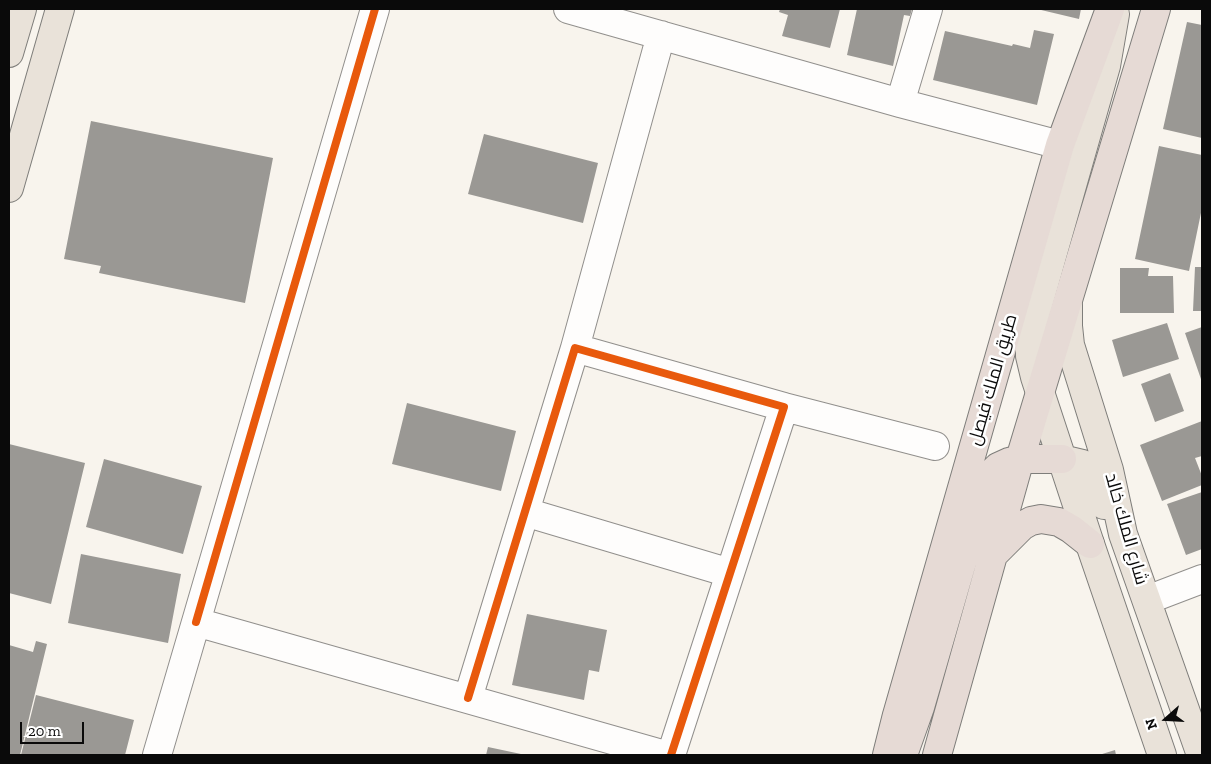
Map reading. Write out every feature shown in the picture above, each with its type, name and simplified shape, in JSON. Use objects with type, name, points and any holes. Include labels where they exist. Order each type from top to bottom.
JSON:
[{"type":"highway","name":"طريق الملك فيصل","points":[[887,755],[1060,145],[1110,9]]},
{"type":"highway","points":[[937,755],[1020,459],[1156,9]]},
{"type":"highway","points":[[903,755],[920,707],[984,486],[990,475],[998,467],[1009,462],[1020,459],[1062,459]]},
{"type":"highway","points":[[993,555],[1022,526],[1031,521],[1041,519],[1058,522],[1071,529],[1090,544]]},
{"type":"main road","points":[[9,53],[22,9]]},
{"type":"main road","points":[[9,188],[60,9]]},
{"type":"main road","name":"شارع الملك خالد","points":[[1116,9],[1106,66],[1033,324],[1030,356],[1040,393],[1162,755]]},
{"type":"main road","name":"شارع الملك خالد","points":[[1068,300],[1068,326],[1075,365],[1109,470],[1124,534],[1201,755]]},
{"type":"main road","points":[[1062,459],[1083,464],[1094,477],[1114,534],[1137,573]]},
{"type":"street","points":[[157,755],[375,9]]},
{"type":"street","points":[[568,9],[900,103],[1060,145]]},
{"type":"street","points":[[900,103],[928,9]]},
{"type":"street","points":[[468,698],[575,348],[661,35]]},
{"type":"street","points":[[575,348],[784,407],[935,446]]},
{"type":"street","points":[[671,755],[784,407]]},
{"type":"street","points":[[525,512],[730,573]]},
{"type":"street","points":[[1147,600],[1202,579]]},
{"type":"street","points":[[196,622],[665,755]]},
{"type":"building","points":[[780,9],[840,9],[830,48],[782,36],[788,15],[779,12]]},
{"type":"building","points":[[857,9],[912,9],[910,16],[904,15],[893,66],[847,55]]},
{"type":"building","points":[[1037,9],[1081,9],[1079,19]]},
{"type":"building","points":[[1187,22],[1202,25],[1202,138],[1163,129]]},
{"type":"building","points":[[1034,30],[1054,34],[1037,105],[933,80],[945,31],[1012,46],[1013,44],[1030,48]]},
{"type":"building","points":[[91,121],[273,158],[245,303],[99,273],[101,266],[64,259]]},
{"type":"building","points":[[484,134],[598,163],[583,223],[468,194]]},
{"type":"building","points":[[1159,146],[1202,155],[1202,208],[1189,271],[1135,259]]},
{"type":"building","points":[[1195,267],[1202,267],[1202,311],[1193,311]]},
{"type":"building","points":[[1120,268],[1149,268],[1148,276],[1173,276],[1174,313],[1120,313]]},
{"type":"building","points":[[1167,323],[1179,359],[1123,377],[1112,340]]},
{"type":"building","points":[[1202,327],[1202,382],[1185,333]]},
{"type":"building","points":[[1170,373],[1184,411],[1155,422],[1141,384]]},
{"type":"building","points":[[407,403],[516,431],[501,491],[392,464]]},
{"type":"building","points":[[1202,421],[1202,456],[1195,458],[1202,476],[1202,485],[1162,501],[1140,445]]},
{"type":"building","points":[[9,444],[85,463],[51,604],[9,593]]},
{"type":"building","points":[[104,459],[202,486],[183,554],[86,527]]},
{"type":"building","points":[[1202,492],[1202,549],[1186,555],[1167,504]]},
{"type":"building","points":[[81,554],[181,574],[168,643],[68,623]]},
{"type":"building","points":[[527,614],[607,630],[599,672],[589,670],[584,700],[512,685]]},
{"type":"building","points":[[36,641],[47,644],[20,755],[9,755],[9,645],[33,652]]},
{"type":"building","points":[[36,695],[134,720],[125,755],[21,755]]},
{"type":"building","points":[[488,747],[521,754],[521,755],[486,755]]},
{"type":"building","points":[[1115,750],[1116,755],[1099,755]]},
{"type":"cycle path","points":[[196,622],[375,9]]},
{"type":"cycle path","points":[[468,698],[575,348],[784,407],[671,755]]}]
